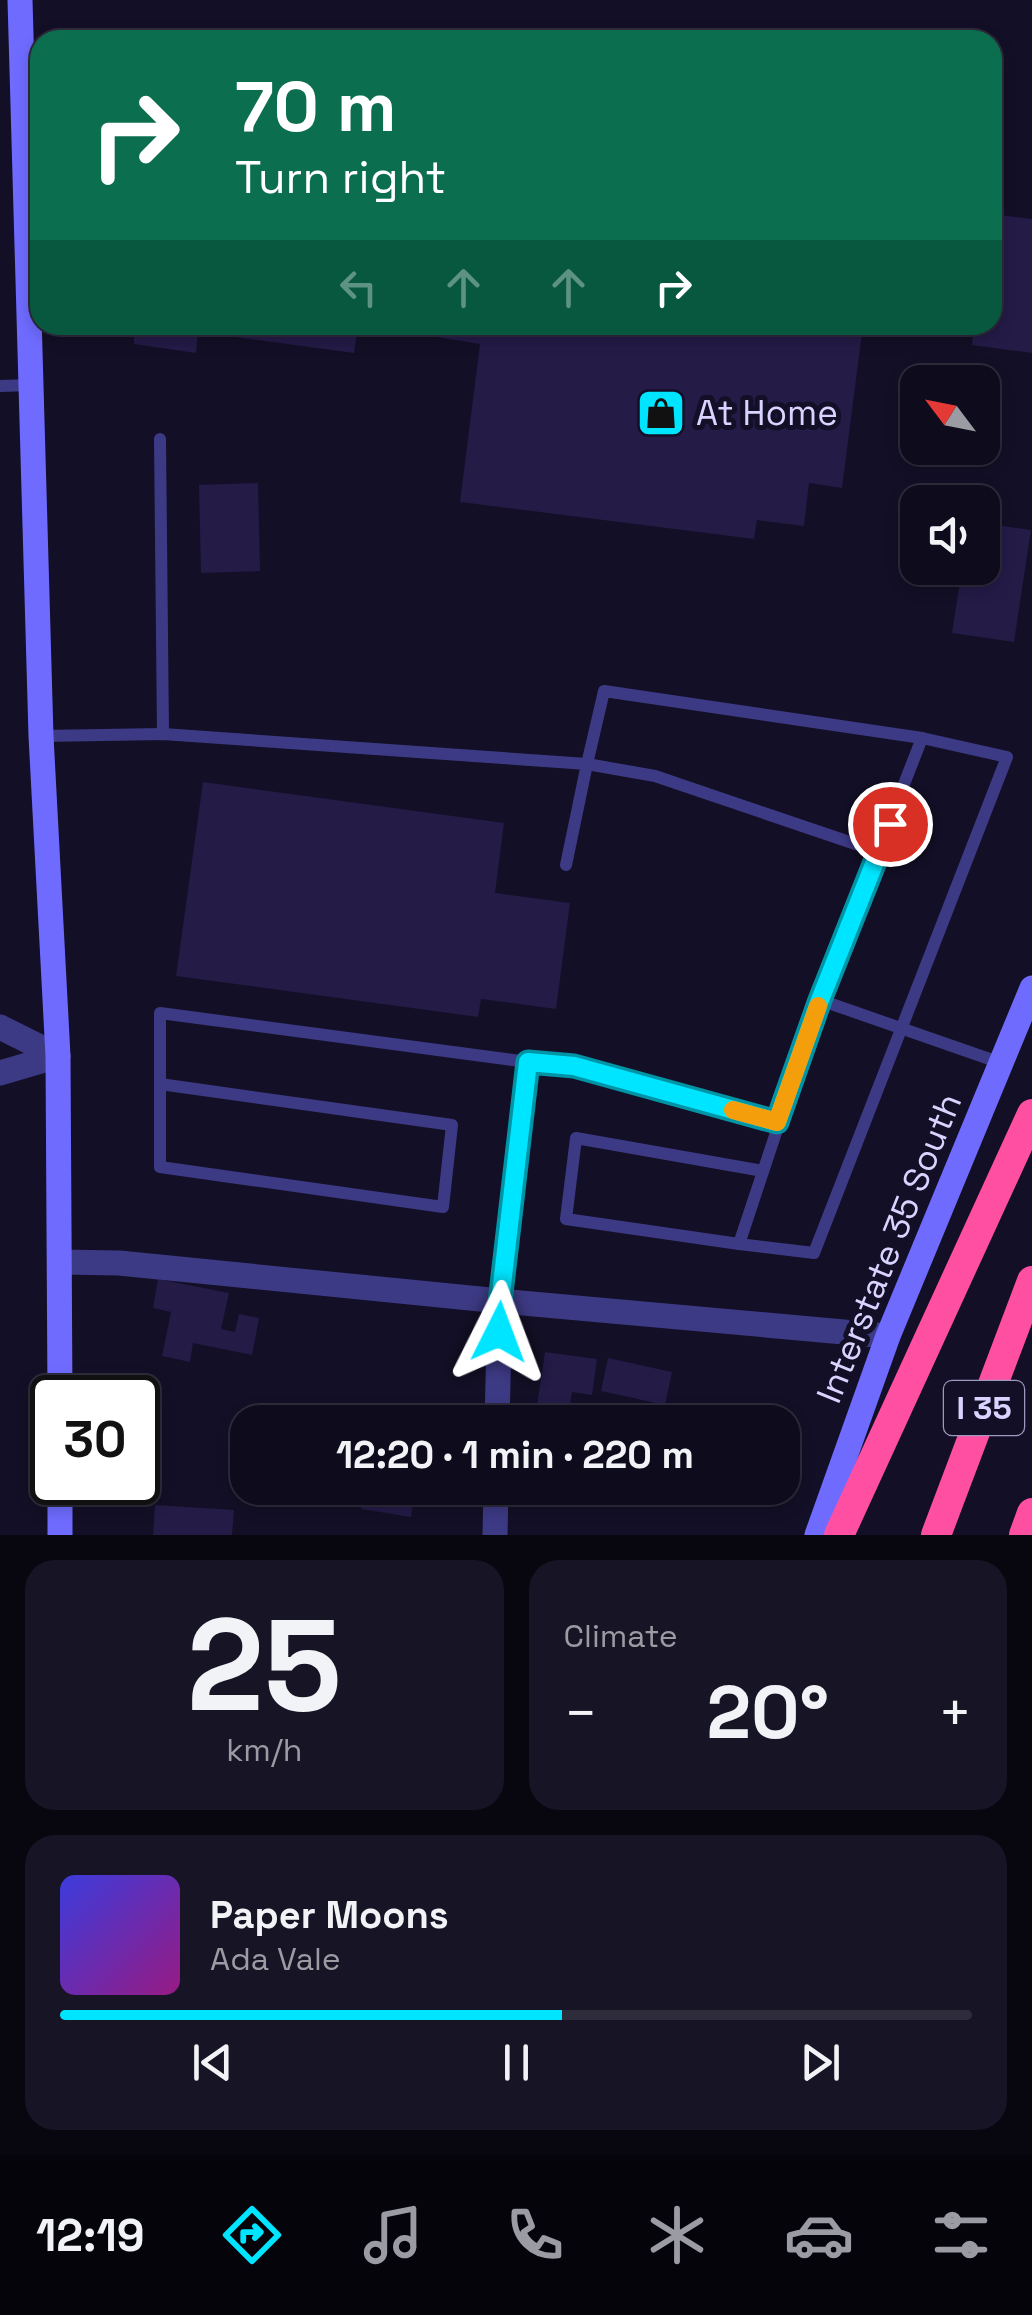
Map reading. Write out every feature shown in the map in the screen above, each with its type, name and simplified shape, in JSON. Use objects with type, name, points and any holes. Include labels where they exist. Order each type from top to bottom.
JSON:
[{"type":"highway","points":[[839,1535],[1032,1114]]},
{"type":"highway","name":"I 35","points":[[936,1535],[1032,1282]]},
{"type":"highway","points":[[1024,1535],[1032,1513]]},
{"type":"main road","points":[[20,0],[11,52],[31,385],[41,736],[58,1056],[60,1375]]},
{"type":"main road","name":"Interstate 35 South","points":[[817,1535],[888,1336],[1032,988]]},
{"type":"main road","points":[[60,1505],[60,1535]]},
{"type":"street","points":[[0,1028],[58,1056]]},
{"type":"street","points":[[0,1073],[58,1056]]},
{"type":"street","points":[[62,1262],[119,1263],[888,1336]]},
{"type":"street","points":[[497,1405],[500,1302]]},
{"type":"street","points":[[495,1535],[496,1505]]},
{"type":"lane","points":[[0,386],[31,385]]},
{"type":"lane","points":[[160,439],[163,734]]},
{"type":"lane","points":[[566,864],[604,691],[922,738],[1008,757],[814,1253],[566,1220],[576,1138],[762,1171]]},
{"type":"lane","points":[[41,736],[163,734],[586,764],[655,776],[879,852]]},
{"type":"lane","points":[[739,1244],[820,1000],[922,738]]},
{"type":"lane","points":[[820,1000],[1001,1064]]},
{"type":"lane","points":[[160,1084],[452,1125],[443,1207],[160,1167],[160,1084],[160,1013],[574,1066],[777,1122]]},
{"type":"lane","points":[[500,1302],[528,1062]]},
{"type":"building","points":[[1002,215],[1032,219],[1032,353],[972,345],[973,335],[1002,335]]},
{"type":"building","points":[[134,335],[198,335],[196,353],[134,344]]},
{"type":"building","points":[[220,335],[357,335],[354,353]]},
{"type":"building","name":"At Home","points":[[424,335],[862,335],[842,488],[809,483],[804,526],[757,520],[754,539],[460,502],[480,344]]},
{"type":"building","points":[[258,483],[260,571],[201,573],[199,485]]},
{"type":"building","points":[[1000,526],[1031,530],[1014,642],[952,633],[959,585],[1000,585]]},
{"type":"building","points":[[203,782],[504,823],[495,893],[570,903],[556,1009],[481,999],[478,1017],[176,976]]},
{"type":"building","points":[[158,1279],[229,1293],[221,1329],[235,1332],[239,1314],[259,1318],[252,1355],[193,1343],[190,1362],[162,1356],[171,1312],[153,1308]]},
{"type":"building","points":[[545,1352],[597,1359],[592,1395],[572,1392],[570,1405],[537,1405]]},
{"type":"building","points":[[608,1358],[672,1372],[665,1405],[601,1391]]},
{"type":"building","points":[[155,1505],[234,1510],[232,1535],[153,1535]]},
{"type":"building","points":[[362,1505],[413,1505],[411,1517],[361,1509]]},
{"type":"slow traffic","points":[[733,1110],[777,1122],[818,1006]]},
{"type":"place","name":"At Home","points":[[661,413]]},
{"type":"route","points":[[499,1332],[528,1062],[574,1066],[777,1122],[820,1000],[890,824]]}]
